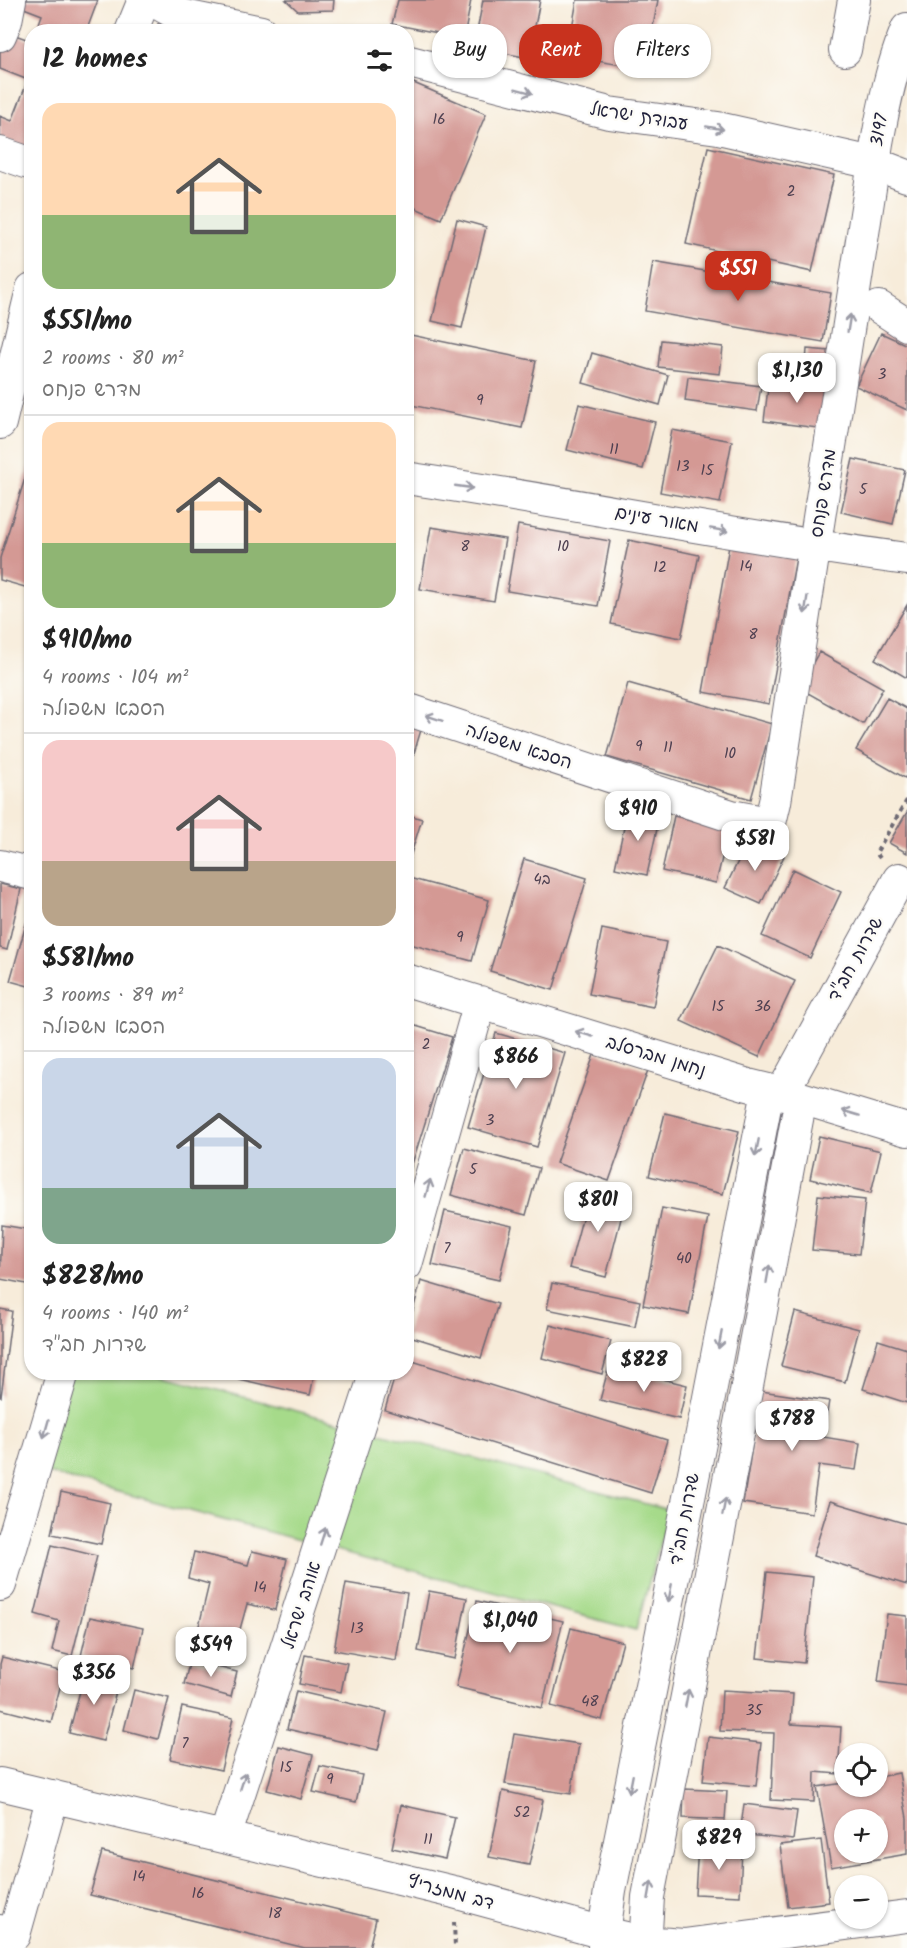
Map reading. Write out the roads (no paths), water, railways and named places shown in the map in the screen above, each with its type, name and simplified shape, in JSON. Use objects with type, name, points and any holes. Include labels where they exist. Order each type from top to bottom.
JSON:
[{"type":"street","points":[[0,34],[6,21],[10,0]]},
{"type":"street","points":[[134,24],[144,0]]},
{"type":"street","points":[[152,0],[179,15],[222,24]]},
{"type":"street","points":[[845,51],[854,0]]},
{"type":"street","name":"3197","points":[[873,163],[884,104],[898,50],[907,29]]},
{"type":"street","name":"עבודת ישראל","points":[[414,63],[609,113],[718,128],[873,163],[907,176]]},
{"type":"street","points":[[0,153],[24,161]]},
{"type":"street","name":"מדרש פנחס","points":[[770,823],[815,547],[873,163]]},
{"type":"street","points":[[879,307],[907,325]]},
{"type":"street","points":[[0,423],[14,378],[24,329]]},
{"type":"street","name":"מאור עינים","points":[[414,479],[520,495],[815,547],[907,559]]},
{"type":"street","name":"הסבא משפולה","points":[[414,712],[731,816],[770,823]]},
{"type":"street","points":[[0,866],[24,872]]},
{"type":"street","name":"שדרות חב\"ד","points":[[604,1941],[610,1891],[707,1408],[783,1094],[899,879]]},
{"type":"street","name":"נחמן מברסלב","points":[[414,982],[907,1130]]},
{"type":"street","points":[[414,1237],[480,1002]]},
{"type":"street","name":"שדרות חב\"ד","points":[[645,1945],[648,1897],[745,1401],[783,1094]]},
{"type":"street","points":[[0,1585],[61,1380]]},
{"type":"street","name":"אוהב ישראל","points":[[225,1837],[373,1380]]},
{"type":"street","name":"דב ממזריץ","points":[[0,1784],[454,1892],[604,1941],[645,1945],[684,1945],[907,1916]]},
{"type":"street","points":[[0,1931],[14,1935],[53,1796]]}]
